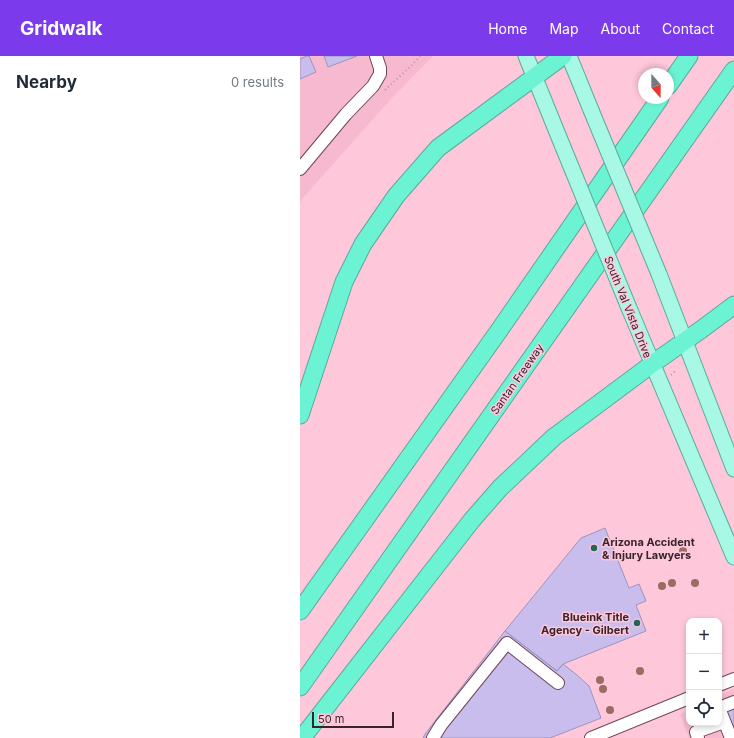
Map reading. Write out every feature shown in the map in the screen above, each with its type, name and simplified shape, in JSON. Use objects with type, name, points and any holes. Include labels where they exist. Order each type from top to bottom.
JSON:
[{"type":"highway","points":[[300,415],[344,282],[363,244],[396,196],[438,148],[563,56]]},
{"type":"highway","points":[[674,77],[689,56]]},
{"type":"highway","name":"Santan Freeway","points":[[300,687],[734,70]]},
{"type":"highway","points":[[300,611],[498,332],[656,104]]},
{"type":"highway","points":[[302,738],[472,520],[500,488],[554,437],[652,364],[702,330],[734,305]]},
{"type":"main road","name":"South Val Vista Drive","points":[[526,56],[652,364],[734,557]]},
{"type":"main road","points":[[569,56],[659,274],[734,469]]},
{"type":"street","points":[[300,168],[346,114],[373,86],[380,74],[380,68],[376,56]]},
{"type":"street","points":[[433,738],[441,725],[507,643],[558,683]]},
{"type":"street","points":[[722,684],[734,679]]},
{"type":"street","points":[[591,738],[686,699]]},
{"type":"street","points":[[722,707],[734,702]]},
{"type":"street","points":[[722,716],[731,738]]},
{"type":"street","points":[[698,738],[696,732],[724,722]]},
{"type":"shaded area","points":[[300,56],[433,56],[391,99],[302,199],[300,204]]},
{"type":"shaded area","points":[[734,689],[734,738],[689,738],[680,714],[686,711],[686,726],[722,726],[722,695]]},
{"type":"building","points":[[309,56],[316,72],[300,79],[300,59]]},
{"type":"building","points":[[324,56],[357,56],[328,67]]},
{"type":"building","points":[[605,528],[629,588],[639,584],[646,601],[636,605],[646,631],[563,664],[557,671],[505,631],[581,538]]},
{"type":"building","points":[[505,631],[557,671],[563,664],[577,675],[589,686],[601,718],[550,738],[423,738],[425,734]]},
{"type":"building","points":[[734,709],[734,729],[727,711]]},
{"type":"place","name":"Arizona Accident & Injury Lawyers","points":[[594,548]]},
{"type":"place","name":"Blueink Title Agency - Gilbert","points":[[637,623]]}]
